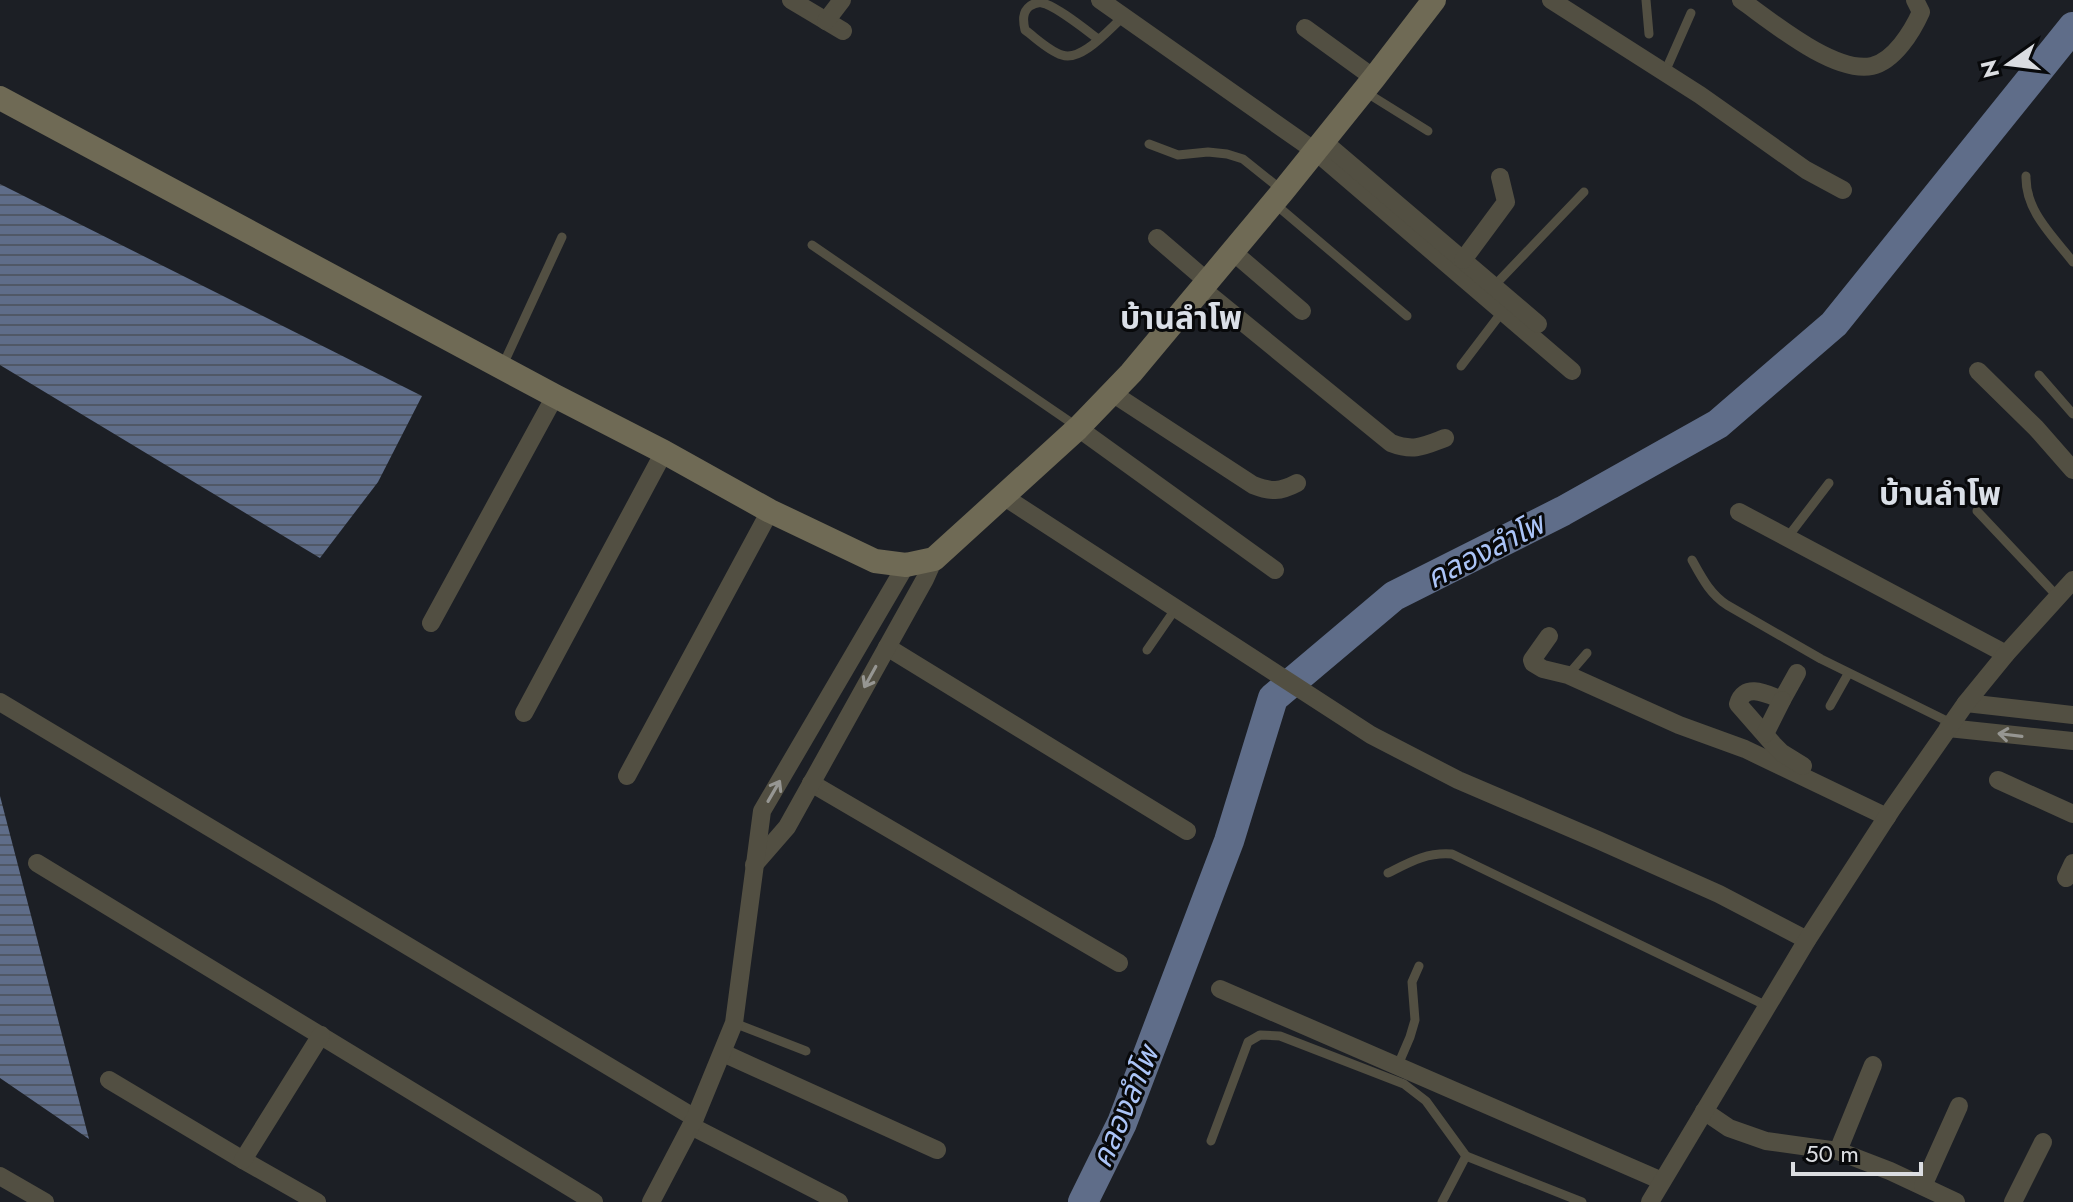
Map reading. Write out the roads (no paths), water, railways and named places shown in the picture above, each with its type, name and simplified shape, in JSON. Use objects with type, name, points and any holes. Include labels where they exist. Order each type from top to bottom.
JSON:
[{"type":"street","points":[[791,0],[843,31]]},
{"type":"street","points":[[826,21],[842,0]]},
{"type":"street","points":[[1100,0],[1319,146],[1538,324]]},
{"type":"street","points":[[754,865],[787,827],[934,559],[1078,428],[1131,373],[1278,197],[1434,0]]},
{"type":"street","points":[[1551,0],[1700,95],[1806,170],[1843,190]]},
{"type":"street","points":[[1741,0],[1809,48],[1833,60],[1856,66],[1870,66],[1891,56],[1921,12],[1915,0]]},
{"type":"street","points":[[1305,28],[1369,84]]},
{"type":"street","points":[[0,98],[770,511],[875,561],[906,565],[934,559]]},
{"type":"street","points":[[1319,146],[1502,312],[1572,371]]},
{"type":"street","points":[[1463,260],[1506,202],[1500,177]]},
{"type":"street","points":[[1157,238],[1204,284],[1391,443],[1407,449],[1423,447],[1445,438]]},
{"type":"street","points":[[1233,252],[1302,311]]},
{"type":"street","points":[[1978,371],[2073,470]]},
{"type":"street","points":[[1112,393],[1253,485],[1268,491],[1282,491],[1297,483]]},
{"type":"street","points":[[431,623],[555,396]]},
{"type":"street","points":[[1078,428],[1275,570]]},
{"type":"street","points":[[524,713],[664,452]]},
{"type":"street","points":[[1003,496],[1371,735],[1458,780],[1719,894],[1807,940]]},
{"type":"street","points":[[627,776],[770,511]]},
{"type":"street","points":[[1739,512],[2006,654]]},
{"type":"street","points":[[651,1202],[693,1122],[734,1023],[762,811],[906,565]]},
{"type":"street","points":[[1220,989],[1398,1065],[1658,1195],[1704,1111],[1807,940],[1890,813],[1966,703],[2073,580]]},
{"type":"street","points":[[1549,636],[1532,660],[1543,669],[1568,675],[1890,813]]},
{"type":"street","points":[[887,647],[1187,831]]},
{"type":"street","points":[[1765,734],[1797,673]]},
{"type":"street","points":[[1782,700],[1749,691],[1739,697],[1738,704],[1791,760],[1890,813]]},
{"type":"street","points":[[0,702],[693,1122],[839,1202]]},
{"type":"street","points":[[1966,703],[2073,715]]},
{"type":"street","points":[[1950,725],[2073,741]]},
{"type":"street","points":[[1998,780],[2073,814]]},
{"type":"street","points":[[811,783],[1119,963]]},
{"type":"street","points":[[37,863],[594,1202]]},
{"type":"street","points":[[243,1160],[321,1035]]},
{"type":"street","points":[[723,1053],[937,1150]]},
{"type":"street","points":[[1838,1151],[1873,1065]]},
{"type":"street","points":[[109,1080],[317,1202]]},
{"type":"street","points":[[1923,1186],[1959,1106]]},
{"type":"street","points":[[1704,1111],[1729,1128],[1766,1141],[1838,1151],[1956,1202]]},
{"type":"street","points":[[2013,1202],[2043,1142]]},
{"type":"street","points":[[0,1176],[45,1202]]},
{"type":"lane","points":[[1646,0],[1649,34]]},
{"type":"lane","points":[[1098,39],[1042,3],[1033,3],[1026,9],[1022,20],[1025,30],[1060,55],[1072,57],[1083,52],[1098,39],[1124,16]]},
{"type":"lane","points":[[1665,72],[1691,13]]},
{"type":"lane","points":[[1369,84],[1428,131]]},
{"type":"lane","points":[[1149,144],[1178,155],[1208,152],[1243,159],[1278,197],[1407,316]]},
{"type":"lane","points":[[2026,176],[2026,188],[2036,214],[2073,262]]},
{"type":"lane","points":[[1494,286],[1584,192]]},
{"type":"lane","points":[[502,367],[562,237]]},
{"type":"lane","points":[[812,245],[1078,428]]},
{"type":"lane","points":[[1461,366],[1502,312]]},
{"type":"lane","points":[[2039,375],[2073,414]]},
{"type":"lane","points":[[1787,538],[1829,483]]},
{"type":"lane","points":[[1977,511],[2058,597]]},
{"type":"lane","points":[[1692,560],[1716,598],[1789,642],[1950,725]]},
{"type":"lane","points":[[1147,650],[1176,608]]},
{"type":"lane","points":[[1568,675],[1587,653]]},
{"type":"lane","points":[[1830,706],[1848,674]]},
{"type":"lane","points":[[1388,873],[1422,856],[1436,852],[1452,854],[1767,1006]]},
{"type":"lane","points":[[1398,1065],[1415,1020],[1412,982],[1419,966]]},
{"type":"lane","points":[[734,1023],[806,1051]]},
{"type":"lane","points":[[1211,1141],[1248,1042],[1260,1035],[1280,1036],[1404,1084],[1426,1101],[1466,1156],[1582,1202]]},
{"type":"lane","points":[[1442,1202],[1466,1156]]},
{"type":"water","points":[[0,184],[422,396],[378,482],[320,558],[0,365]]},
{"type":"water","points":[[0,796],[89,1139],[0,1078]]},
{"type":"waterway","name":"คลองลำโพ","points":[[1083,1202],[1122,1123],[1229,841],[1273,698],[1394,596],[1563,511],[1718,424],[1834,324],[2073,27]]},
{"type":"district","name":"บ้านลำโพ","points":[[1181,318]]},
{"type":"district","name":"บ้านลำโพ","points":[[1940,494]]}]
